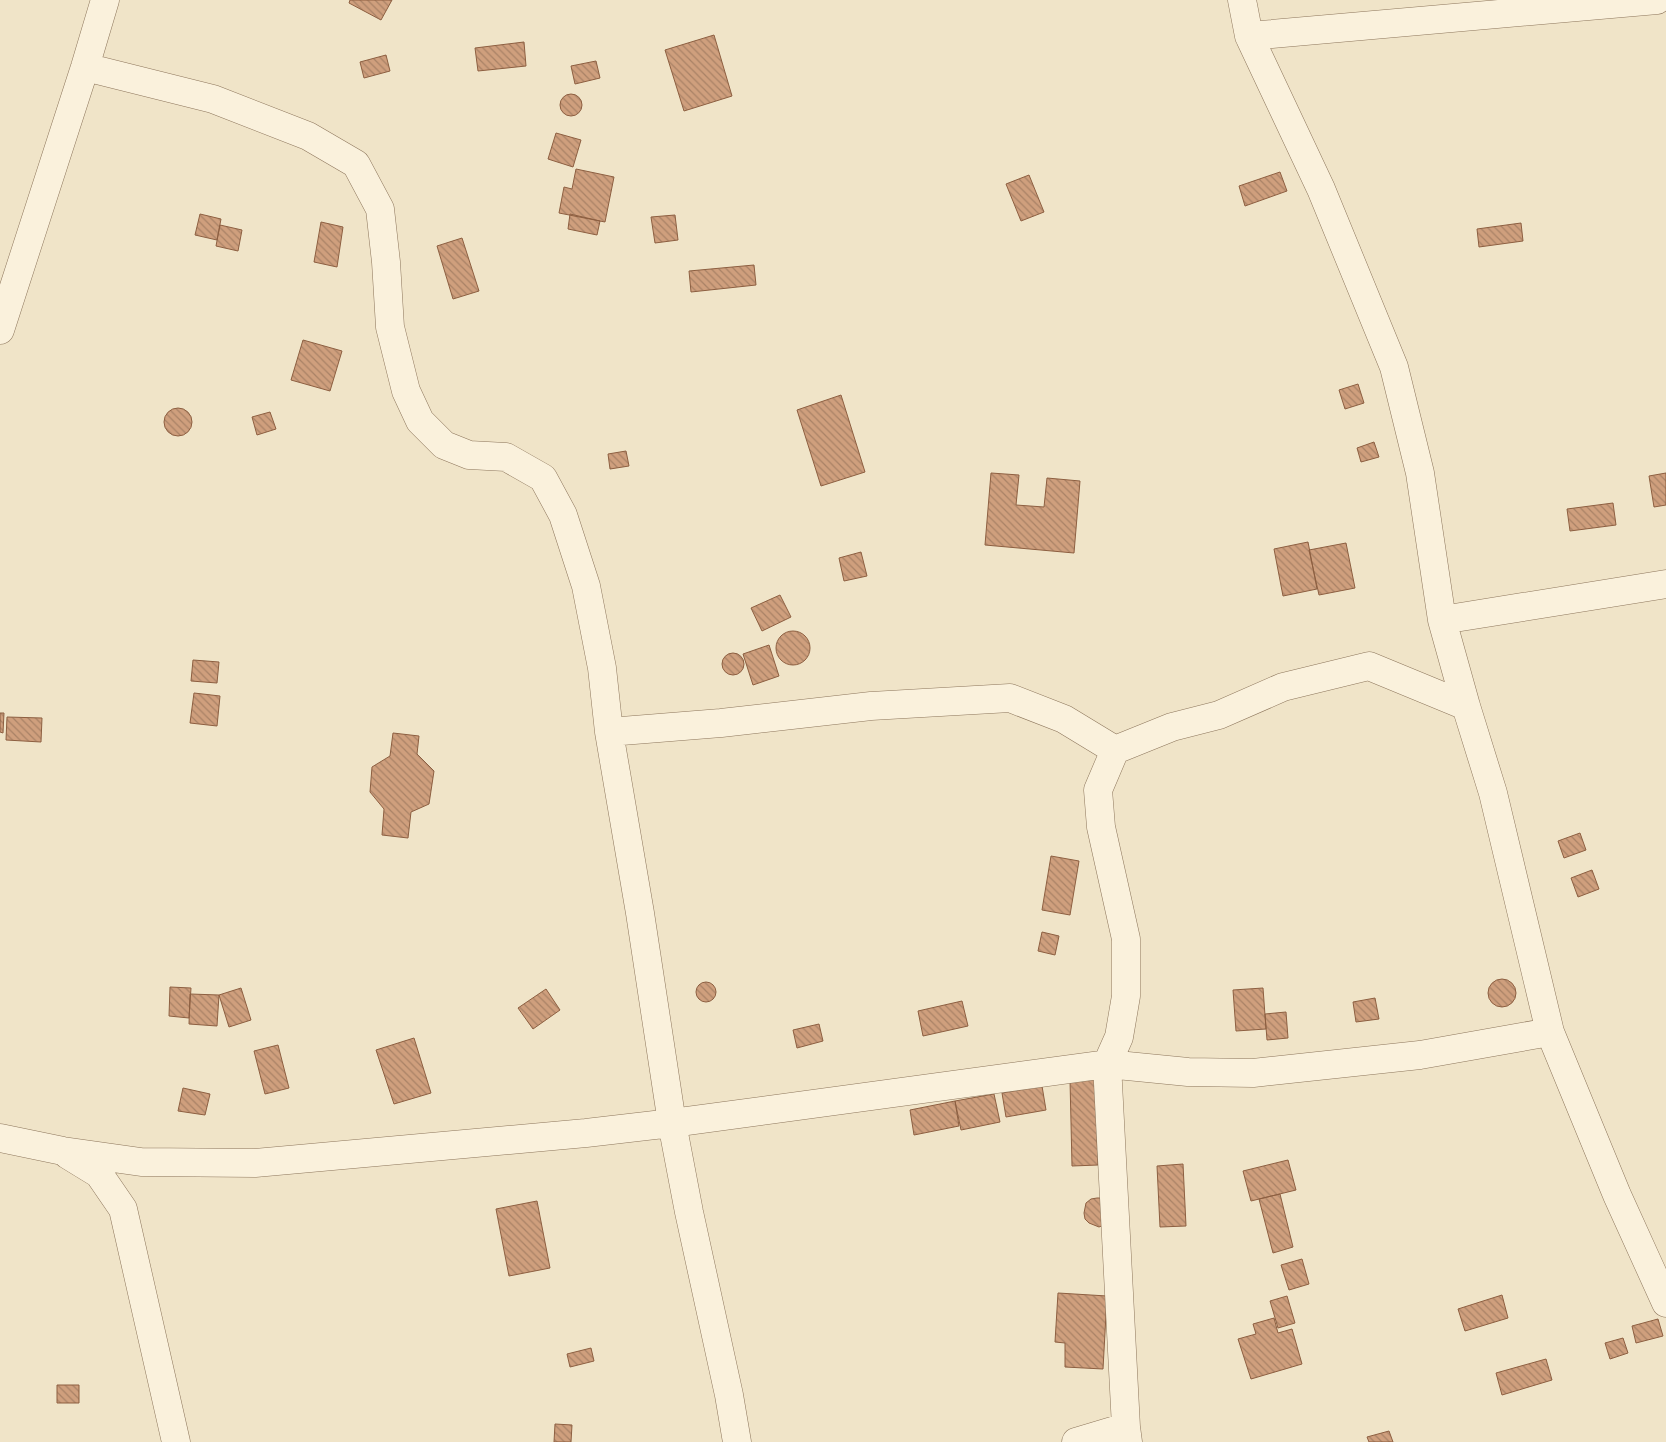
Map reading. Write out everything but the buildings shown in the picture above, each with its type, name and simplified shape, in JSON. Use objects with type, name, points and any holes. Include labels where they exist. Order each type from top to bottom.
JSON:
[{"type":"street","points":[[0,330],[105,0]]},
{"type":"street","points":[[1242,0],[1249,36],[1320,189],[1394,367],[1420,473],[1442,620],[1493,794],[1550,1032],[1617,1195],[1666,1303]]},
{"type":"street","points":[[1249,36],[1657,0]]},
{"type":"street","points":[[85,67],[213,99],[308,136],[356,164],[380,209],[386,262],[390,327],[406,391],[420,421],[444,445],[469,455],[506,457],[543,478],[562,515],[586,586],[602,668],[609,732],[640,914],[672,1123],[737,1442]]},
{"type":"street","points":[[1442,620],[1666,584]]},
{"type":"street","points":[[1076,1442],[1127,1434],[1107,1064],[1119,1036],[1126,996],[1126,939],[1101,827],[1098,790],[1115,750],[1172,727],[1220,715],[1282,687],[1369,666],[1466,706]]},
{"type":"street","points":[[609,732],[721,723],[871,706],[1010,698],[1064,719],[1115,750]]},
{"type":"street","points":[[0,1138],[63,1151],[141,1162],[255,1163],[586,1133],[1107,1064],[1188,1072],[1253,1073],[1420,1055],[1550,1032]]},
{"type":"street","points":[[63,1151],[99,1174],[123,1209],[176,1442]]}]
